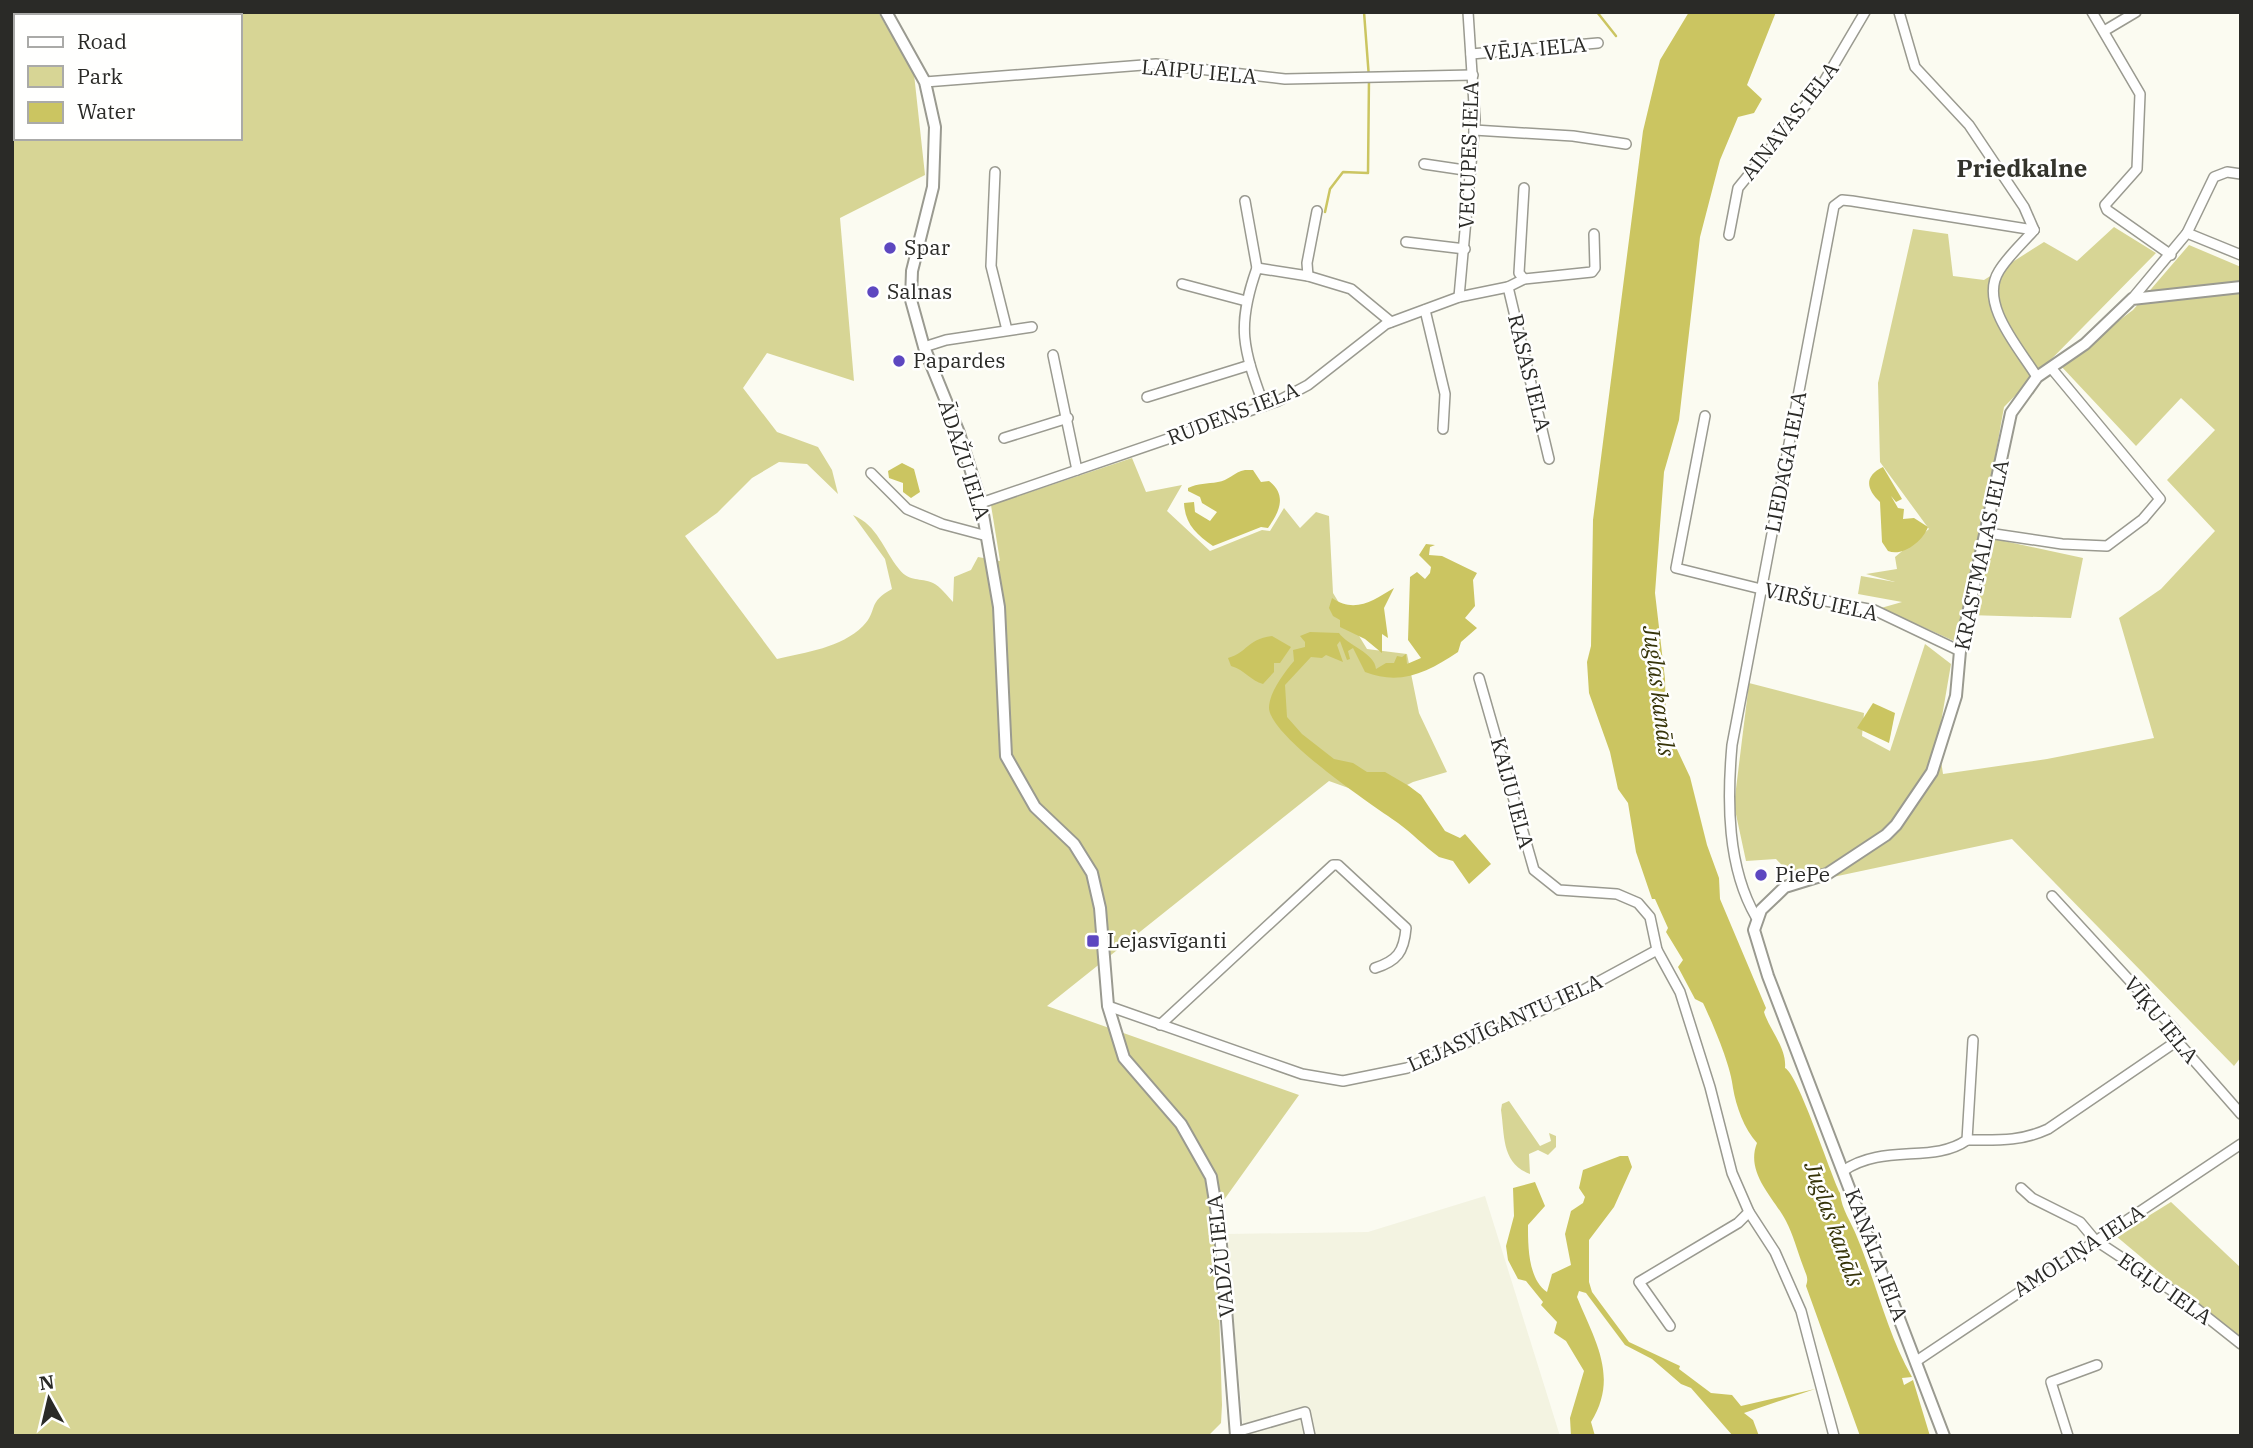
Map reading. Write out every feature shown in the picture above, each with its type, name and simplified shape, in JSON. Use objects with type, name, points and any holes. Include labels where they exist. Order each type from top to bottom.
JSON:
[{"type":"street","name":"ĀDAŽU IELA","points":[[886,12],[925,82],[935,127],[935,166],[930,208],[912,271],[911,300],[924,347],[959,433],[981,503],[999,607],[1006,756],[1035,807],[1074,844],[1091,873],[1101,908],[1108,1006]]},
{"type":"street","name":"VECUPES IELA","points":[[1459,297],[1474,130],[1468,12]]},
{"type":"street","name":"AINAVAS IELA","points":[[1729,235],[1738,188],[1816,93],[1865,12]]},
{"type":"street","points":[[1899,12],[1915,67],[1969,125],[2024,207],[2034,230],[1998,272],[1993,297],[1997,310],[2037,377]]},
{"type":"street","points":[[2092,12],[2140,94],[2137,169],[2105,205],[2107,210],[2171,255]]},
{"type":"street","points":[[2104,31],[2136,12]]},
{"type":"street","name":"VĒJA IELA","points":[[1471,54],[1598,43]]},
{"type":"street","name":"LAIPU IELA","points":[[925,82],[1156,64],[1285,79],[1473,75]]},
{"type":"street","points":[[1474,130],[1573,136],[1626,144]]},
{"type":"street","points":[[1424,164],[1471,171]]},
{"type":"street","points":[[995,172],[991,266],[1007,330]]},
{"type":"street","name":"KRASTMALAS IELA","points":[[1756,917],[1785,887],[1828,874],[1857,857],[1896,825],[1932,772],[1956,696],[1961,651],[1988,533],[2011,413],[2037,377],[2085,344],[2132,299],[2171,255],[2187,233],[2214,177],[2227,172],[2241,174]]},
{"type":"street","points":[[1524,188],[1519,273],[1524,279]]},
{"type":"street","name":"LIEDAGA IELA","points":[[1756,917],[1749,904],[1737,858],[1727,800],[1732,745],[1834,206],[1842,200],[1852,201],[2034,230]]},
{"type":"street","points":[[1245,201],[1257,268],[1246,301],[1242,334],[1264,406]]},
{"type":"street","points":[[1308,276],[1307,263],[1317,211]]},
{"type":"street","points":[[2187,233],[2241,255]]},
{"type":"street","name":"RUDENS IELA","points":[[981,503],[1264,406],[1308,385],[1361,341],[1391,322],[1459,297],[1508,288],[1524,279],[1592,272],[1595,268],[1594,234]]},
{"type":"street","points":[[1406,242],[1465,249]]},
{"type":"street","points":[[1257,268],[1308,276],[1351,289],[1391,322]]},
{"type":"street","points":[[1182,284],[1246,301]]},
{"type":"street","points":[[2132,299],[2241,287]]},
{"type":"street","name":"RASAS IELA","points":[[1508,288],[1549,459]]},
{"type":"street","points":[[1425,310],[1446,394],[1443,429]]},
{"type":"street","points":[[924,347],[946,340],[1032,327]]},
{"type":"street","points":[[1053,355],[1077,470]]},
{"type":"street","points":[[1147,397],[1250,365]]},
{"type":"street","points":[[1988,533],[2062,544],[2107,546],[2143,519],[2160,499],[2052,369]]},
{"type":"street","name":"VIRŠU IELA","points":[[1705,416],[1676,568],[1761,589],[1874,610],[1961,651]]},
{"type":"street","points":[[1004,438],[1068,418]]},
{"type":"street","points":[[871,474],[907,509],[942,524],[987,536]]},
{"type":"street","name":"KAIJU IELA","points":[[1479,678],[1534,870],[1559,890],[1617,894],[1638,903],[1650,917],[1657,950],[1681,992],[1710,1087],[1732,1173],[1749,1212],[1774,1252],[1801,1311],[1834,1436]]},
{"type":"street","points":[[1160,1025],[1333,865],[1338,865],[1406,929],[1405,942],[1393,962],[1375,968]]},
{"type":"street","name":"VĪĶU IELA","points":[[2052,896],[2175,1030],[2177,1041],[2241,1114]]},
{"type":"street","name":"KANĀLA IELA","points":[[1756,917],[1754,930],[1760,954],[1918,1360],[1944,1436]]},
{"type":"street","name":"LEJASVĪGANTU IELA","points":[[1108,1006],[1302,1074],[1343,1081],[1407,1068],[1575,995],[1657,950]]},
{"type":"street","name":"VADŽU IELA","points":[[1108,1006],[1111,1024],[1124,1058],[1181,1124],[1211,1177],[1220,1233],[1236,1434]]},
{"type":"street","points":[[1967,1140],[1973,1040]]},
{"type":"street","points":[[1843,1171],[1866,1157],[1947,1149],[1967,1140],[2013,1141],[2031,1137],[2048,1129],[2177,1041]]},
{"type":"street","name":"AMOLIŅA IELA","points":[[1918,1360],[2241,1144]]},
{"type":"street","name":"EGĻU IELA","points":[[2021,1188],[2032,1198],[2080,1222],[2095,1240],[2183,1298],[2241,1344]]},
{"type":"street","points":[[1670,1326],[1639,1282],[1738,1223],[1749,1212]]},
{"type":"street","points":[[2068,1436],[2051,1382],[2097,1366]]},
{"type":"street","points":[[1236,1434],[1304,1412],[1310,1436]]},
{"type":"shaded area","points":[[1485,1196],[1560,1436],[1244,1436],[1226,1234],[1368,1232]]},
{"type":"green space","points":[[12,12],[878,12],[914,74],[925,175],[840,218],[854,381],[767,353],[743,388],[777,432],[818,447],[832,470],[838,494],[807,464],[779,462],[752,478],[717,513],[685,536],[777,659],[823,648],[854,633],[868,621],[879,598],[892,589],[885,559],[853,515],[868,525],[903,573],[911,578],[936,584],[953,602],[954,577],[971,570],[978,557],[1000,561],[991,505],[1132,458],[1146,492],[1182,485],[1167,511],[1210,551],[1262,530],[1270,531],[1284,508],[1300,528],[1316,512],[1329,516],[1333,593],[1367,649],[1407,654],[1419,713],[1447,772],[1413,782],[1379,799],[1329,781],[1047,1006],[1299,1095],[1216,1211],[1222,1405],[1221,1423],[1208,1436],[12,1436]]},
{"type":"green space","points":[[2114,227],[2156,253],[2004,407],[1981,536],[2083,558],[2071,618],[1968,615],[1954,641],[1881,608],[1902,602],[1858,594],[1861,576],[1895,582],[1866,574],[1897,569],[1895,557],[1929,529],[1880,462],[1878,383],[1913,229],[1948,234],[1953,276],[1984,280],[2044,242],[2077,261]]},
{"type":"green space","points":[[2189,245],[2241,267],[2241,1057],[2234,1066],[2012,839],[1800,884],[1776,859],[1746,861],[1734,805],[1749,683],[1864,713],[1862,736],[1890,751],[1925,644],[1951,664],[1938,740],[1943,774],[2047,759],[2154,738],[2119,618],[2161,589],[2215,531],[2167,480],[2215,430],[2181,398],[2136,446],[2060,365],[2133,310]]},
{"type":"green space","points":[[1509,1101],[1540,1146],[1551,1141],[1549,1133],[1556,1136],[1556,1147],[1548,1155],[1538,1150],[1529,1154],[1530,1174],[1514,1163],[1506,1148],[1501,1110],[1502,1104]]},
{"type":"green space","points":[[2171,1202],[2241,1268],[2241,1341],[2116,1236]]},
{"type":"water","name":"Juglas kanāls","points":[[1689,12],[1776,12],[1747,85],[1762,99],[1754,113],[1738,117],[1720,160],[1700,237],[1679,420],[1664,472],[1655,593],[1665,679],[1666,726],[1690,777],[1707,845],[1719,878],[1720,899],[1766,1008],[1766,1018],[1781,1046],[1785,1068],[1798,1087],[1889,1326],[1912,1377],[1902,1378],[1904,1385],[1913,1380],[1930,1436],[1860,1436],[1806,1286],[1807,1276],[1791,1232],[1758,1175],[1754,1154],[1757,1143],[1738,1110],[1721,1045],[1703,1003],[1695,999],[1678,967],[1683,960],[1666,932],[1668,928],[1655,899],[1652,899],[1636,852],[1628,803],[1618,789],[1610,752],[1589,693],[1587,662],[1591,646],[1593,520],[1643,131],[1660,60]]},
{"type":"water","points":[[902,463],[914,469],[920,492],[911,498],[903,492],[903,483],[889,478],[888,471]]},
{"type":"water","points":[[1883,467],[1902,499],[1896,502],[1891,496],[1898,508],[1904,509],[1903,519],[1914,518],[1928,527],[1917,542],[1900,552],[1888,551],[1882,542],[1880,502],[1869,483],[1873,474]]},
{"type":"water","points":[[1245,470],[1253,470],[1261,482],[1269,481],[1275,486],[1280,498],[1276,515],[1268,528],[1261,527],[1213,546],[1192,528],[1184,503],[1194,502],[1195,512],[1210,521],[1217,512],[1202,503],[1200,497],[1188,491],[1188,488],[1222,481]]},
{"type":"water","points":[[1426,544],[1435,545],[1430,547],[1429,555],[1442,556],[1477,573],[1473,580],[1475,606],[1465,618],[1477,628],[1461,642],[1458,652],[1425,671],[1390,678],[1365,672],[1353,648],[1348,651],[1350,659],[1347,660],[1340,641],[1337,645],[1343,662],[1326,655],[1322,658],[1311,657],[1285,685],[1287,717],[1302,734],[1334,759],[1353,763],[1367,772],[1385,772],[1409,786],[1421,795],[1445,831],[1460,838],[1465,834],[1491,864],[1469,884],[1453,861],[1439,857],[1303,752],[1273,720],[1269,707],[1275,689],[1294,661],[1293,650],[1305,647],[1300,636],[1310,632],[1339,633],[1371,658],[1376,669],[1386,663],[1394,663],[1397,656],[1406,654],[1407,664],[1421,658],[1408,640],[1410,577],[1417,572],[1425,579],[1430,573],[1431,567],[1419,555]]},
{"type":"water","points":[[1394,588],[1384,608],[1388,638],[1382,634],[1382,653],[1365,639],[1340,627],[1340,620],[1333,616],[1329,608],[1332,598],[1349,605],[1364,604]]},
{"type":"water","points":[[1272,636],[1291,647],[1280,663],[1274,663],[1274,672],[1263,684],[1231,666],[1228,658],[1257,640]]},
{"type":"water","points":[[1873,703],[1895,713],[1889,743],[1857,728]]},
{"type":"water","points":[[1620,1156],[1628,1156],[1632,1167],[1614,1207],[1589,1240],[1589,1282],[1592,1292],[1629,1342],[1680,1366],[1679,1369],[1711,1393],[1732,1395],[1741,1406],[1815,1389],[1744,1413],[1753,1420],[1759,1436],[1733,1436],[1691,1388],[1681,1384],[1652,1359],[1625,1345],[1586,1293],[1579,1291],[1577,1297],[1597,1344],[1604,1374],[1599,1406],[1591,1422],[1595,1436],[1571,1436],[1570,1418],[1584,1371],[1566,1341],[1554,1333],[1557,1322],[1541,1305],[1543,1302],[1526,1281],[1518,1279],[1508,1260],[1506,1246],[1514,1216],[1513,1188],[1535,1182],[1545,1206],[1528,1225],[1528,1233],[1533,1271],[1547,1292],[1552,1274],[1571,1265],[1565,1234],[1571,1211],[1583,1203],[1585,1197],[1579,1188],[1583,1170]]},
{"type":"waterway","points":[[1325,212],[1330,189],[1343,172],[1368,173],[1369,78],[1364,12]]},
{"type":"waterway","points":[[1597,12],[1616,36]]},
{"type":"place","name":"Spar","points":[[890,248]]},
{"type":"place","name":"Salnas","points":[[873,292]]},
{"type":"place","name":"Papardes","points":[[899,361]]},
{"type":"place","name":"PiePe","points":[[1761,875]]},
{"type":"place","name":"Lejasvīganti","points":[[1093,941]]},
{"type":"district","name":"Priedkalne","points":[[2022,169]]}]
